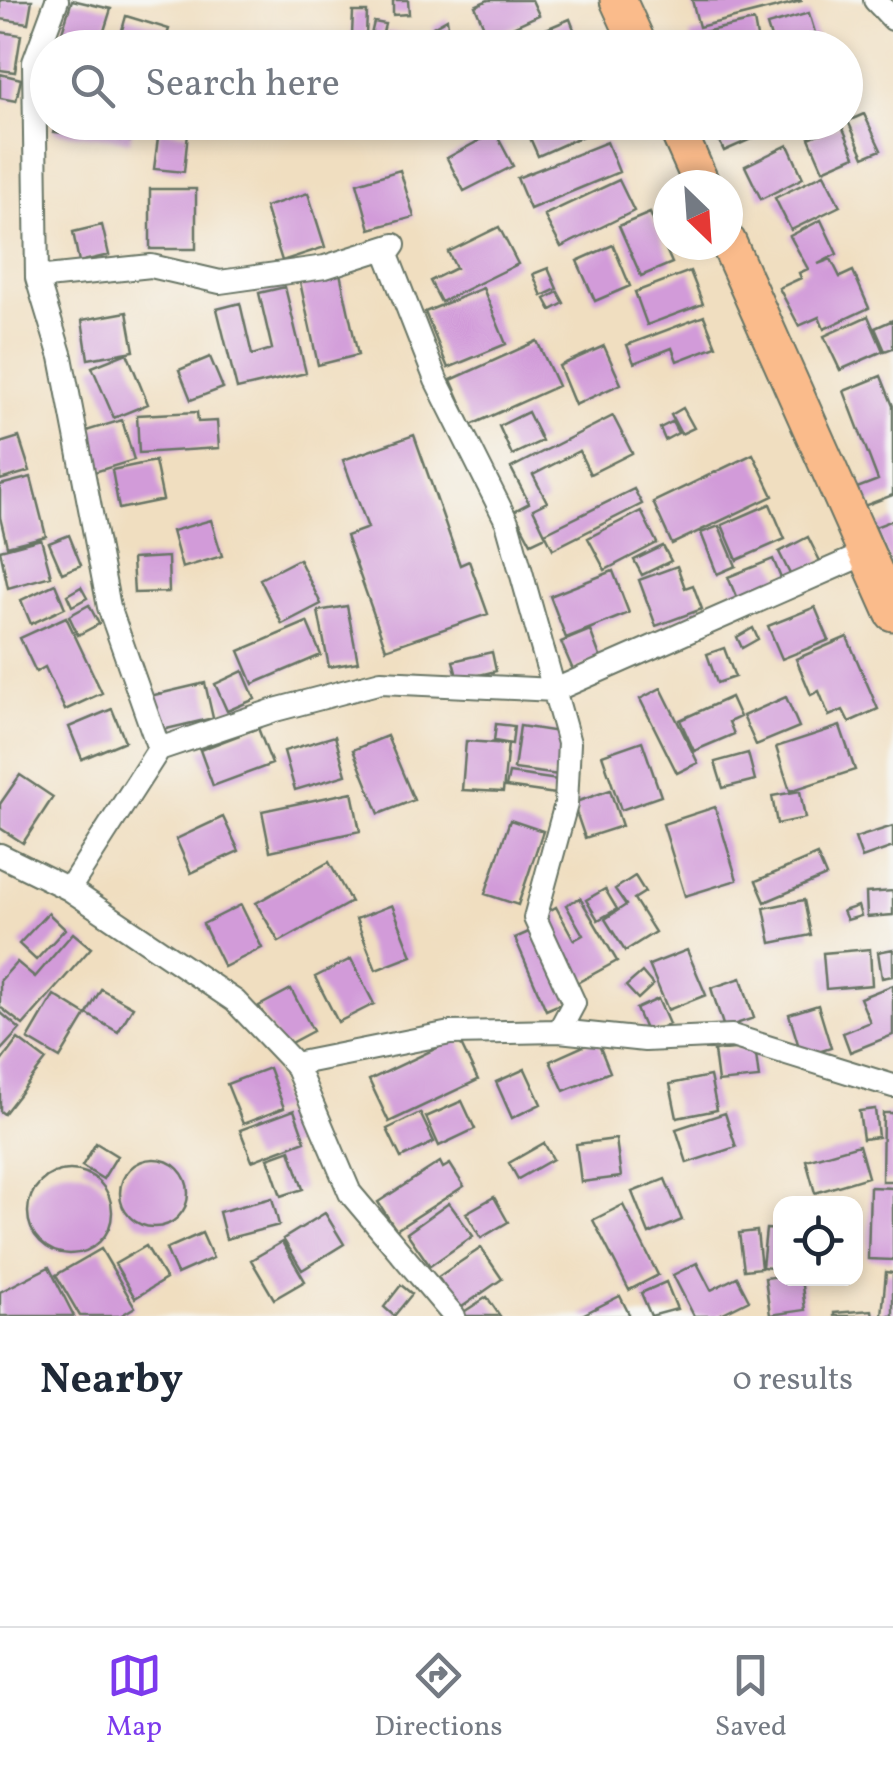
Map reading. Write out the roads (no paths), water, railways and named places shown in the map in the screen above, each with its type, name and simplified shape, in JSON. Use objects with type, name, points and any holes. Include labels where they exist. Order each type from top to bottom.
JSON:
[{"type":"main road","points":[[618,0],[632,30]]},
{"type":"main road","points":[[682,140],[695,170]]},
{"type":"main road","points":[[736,260],[893,612]]},
{"type":"street","points":[[46,30],[58,0]]},
{"type":"street","points":[[875,0],[893,19]]},
{"type":"street","points":[[35,140],[38,278],[60,357],[110,607],[159,749]]},
{"type":"street","points":[[38,278],[152,266],[220,282],[325,267],[394,245],[387,256],[436,380],[507,522],[569,743],[566,804],[536,918],[574,1003],[558,1031]]},
{"type":"street","points":[[69,888],[159,749],[276,710],[381,682],[554,690],[869,552]]},
{"type":"street","points":[[0,855],[69,888],[235,1000],[294,1064],[350,1192],[454,1316]]},
{"type":"street","points":[[294,1064],[450,1033],[558,1031],[645,1040],[732,1036],[893,1086]]}]
